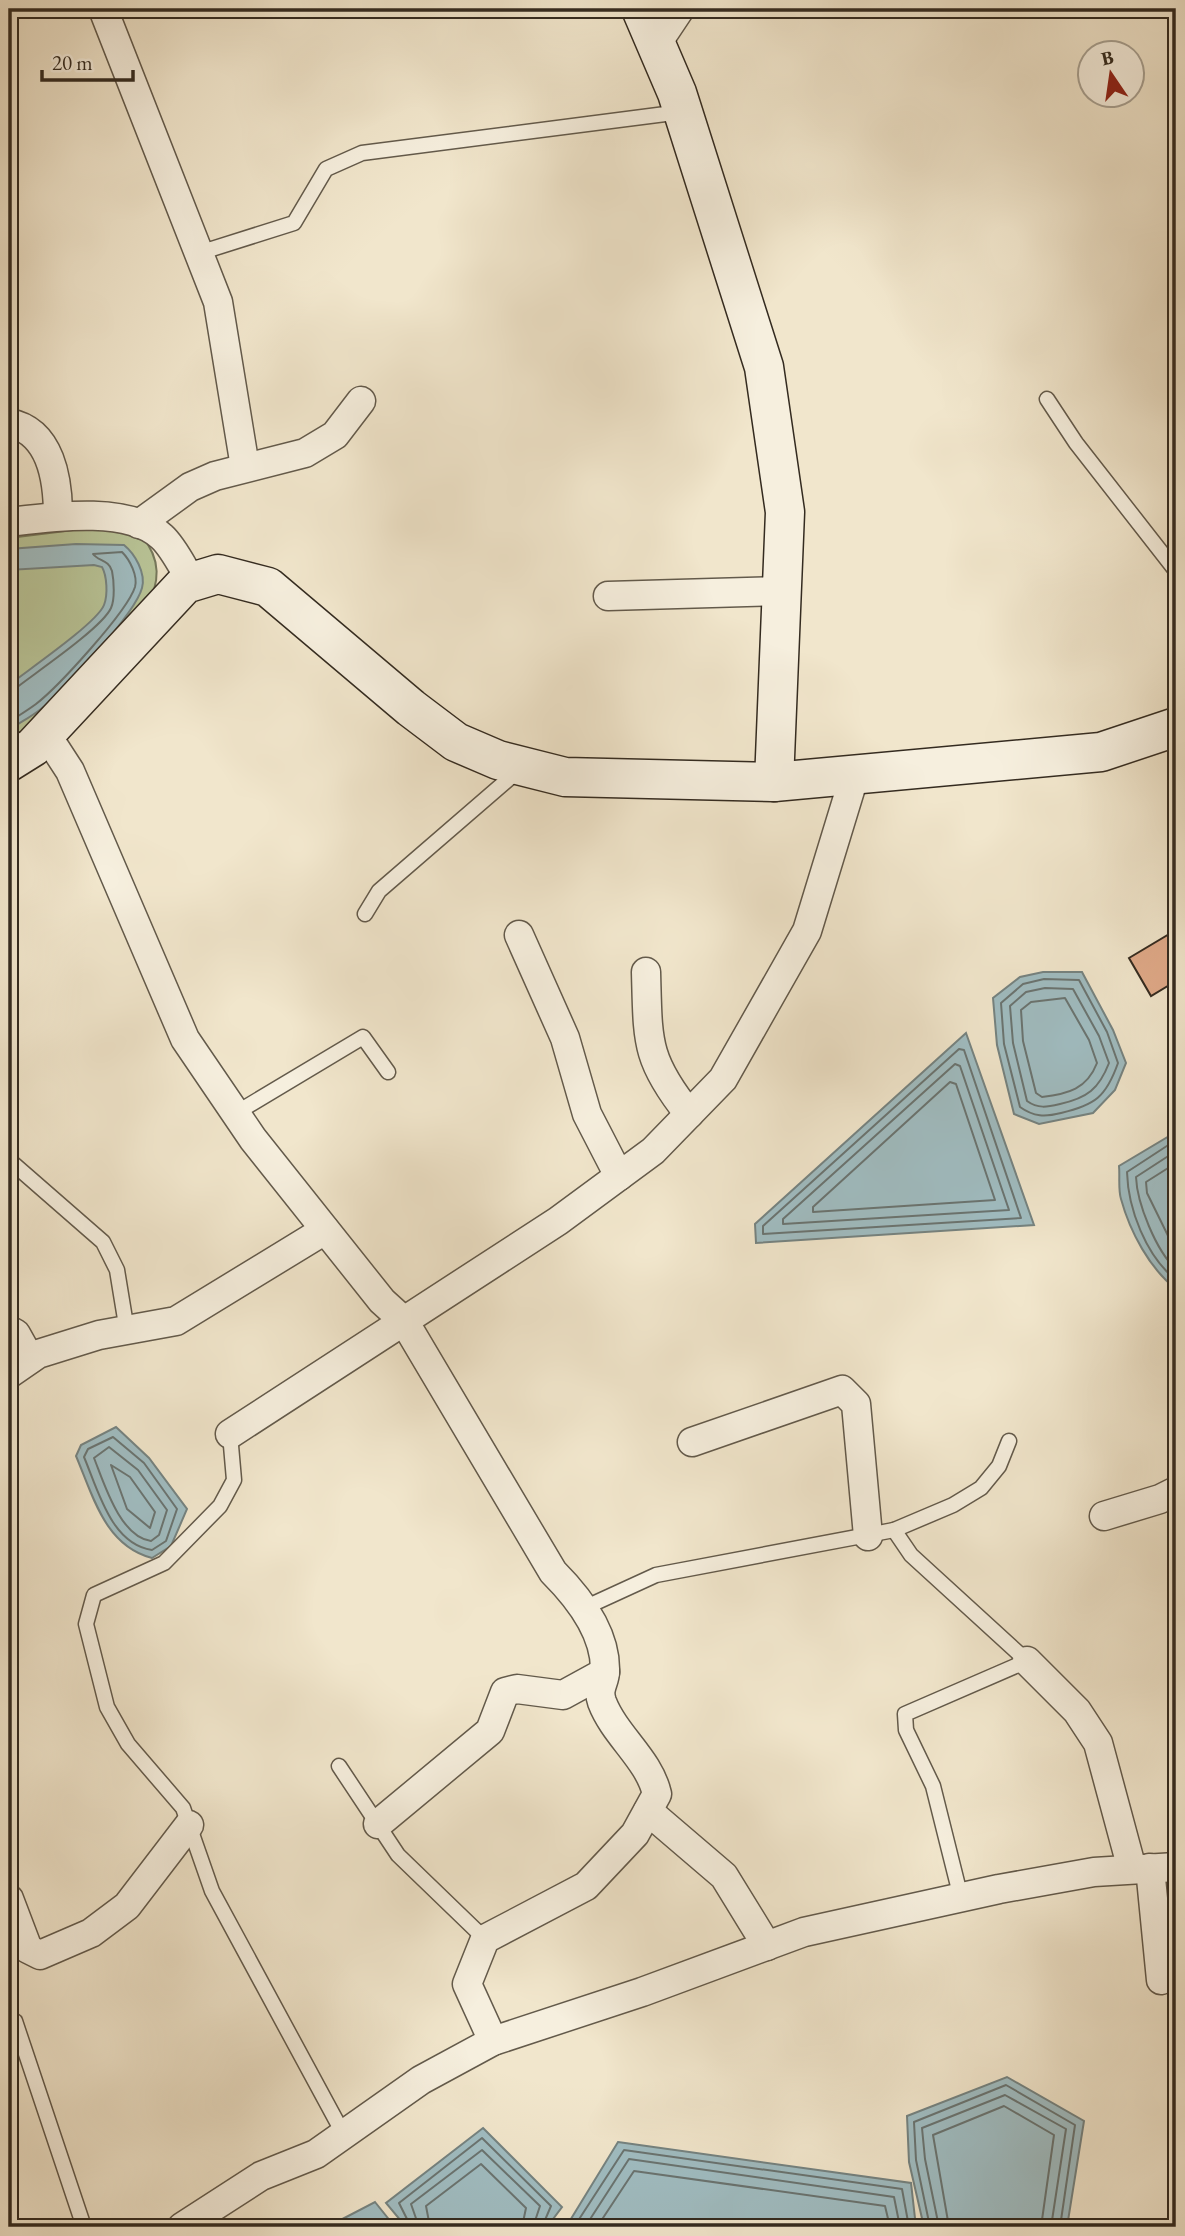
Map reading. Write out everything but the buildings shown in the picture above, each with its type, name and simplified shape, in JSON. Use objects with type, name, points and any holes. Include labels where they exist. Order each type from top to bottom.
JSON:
[{"type":"street","points":[[103,9],[218,302],[245,467]]},
{"type":"street","points":[[641,9],[682,111],[764,367],[785,512],[774,782]]},
{"type":"street","points":[[656,45],[680,9]]},
{"type":"street","points":[[139,524],[190,487],[245,467],[305,453],[335,435],[361,401]]},
{"type":"street","points":[[9,423],[36,436],[49,455],[58,494],[58,516]]},
{"type":"street","points":[[9,522],[58,516],[121,518],[162,536],[192,582]]},
{"type":"street","points":[[9,762],[33,747],[46,734],[184,584],[218,575],[268,587],[400,700],[456,742],[498,760],[565,777],[774,782],[1101,752],[1176,727]]},
{"type":"street","points":[[608,596],[781,591]]},
{"type":"street","points":[[46,734],[69,771],[185,1039],[236,1113],[326,1230],[382,1301],[404,1321],[553,1572],[577,1596],[584,1608],[597,1634],[606,1672],[598,1688],[602,1703],[629,1747],[654,1778],[657,1794],[635,1834],[586,1886],[485,1939],[467,1984],[494,2041]]},
{"type":"street","points":[[230,1434],[558,1222],[653,1151],[723,1079],[807,931],[855,774]]},
{"type":"street","points":[[519,935],[565,1038],[587,1114],[619,1176]]},
{"type":"street","points":[[646,972],[648,1041],[662,1081],[689,1114]]},
{"type":"street","points":[[9,1330],[16,1334],[19,1366],[99,1335],[176,1321],[326,1230]]},
{"type":"street","points":[[692,1442],[842,1390],[856,1404],[881,1533]]},
{"type":"street","points":[[1104,1516],[1160,1499],[1176,1491]]},
{"type":"street","points":[[1027,1661],[1077,1711],[1098,1743],[1153,1868],[1161,1980]]},
{"type":"street","points":[[378,1824],[490,1731],[505,1692],[517,1689],[563,1695],[606,1672]]},
{"type":"street","points":[[648,1811],[724,1876],[767,1946]]},
{"type":"street","points":[[9,1899],[28,1950],[40,1955],[92,1933],[127,1906],[162,1865],[189,1825]]},
{"type":"street","points":[[182,2227],[261,2176],[316,2154],[421,2080],[494,2041],[804,1932],[1094,1872],[1153,1868]]},
{"type":"lane","points":[[199,253],[294,223],[326,169],[362,153],[682,111]]},
{"type":"lane","points":[[1047,398],[1076,443],[1176,571]]},
{"type":"lane","points":[[365,914],[379,891],[522,766]]},
{"type":"lane","points":[[236,1113],[363,1037],[388,1072]]},
{"type":"lane","points":[[9,1160],[103,1242],[117,1270],[127,1331]]},
{"type":"lane","points":[[230,1434],[234,1480],[220,1506],[164,1563],[94,1595],[86,1624],[107,1707],[128,1744],[183,1808],[212,1891],[344,2135]]},
{"type":"lane","points":[[584,1608],[656,1575],[881,1533],[953,1505],[981,1488],[999,1466],[1009,1441]]},
{"type":"lane","points":[[881,1533],[911,1555],[1027,1661],[905,1714],[906,1730],[933,1786],[961,1898]]},
{"type":"lane","points":[[339,1766],[398,1855],[485,1939]]},
{"type":"lane","points":[[15,2021],[84,2227]]},
{"type":"green space","points":[[90,528],[141,535],[156,562],[156,580],[151,599],[146,609],[9,745],[9,538]]},
{"type":"water","points":[[76,544],[124,545],[139,564],[142,588],[137,600],[113,633],[81,670],[41,709],[9,730],[9,685],[89,623],[104,605],[106,591],[102,567],[94,565],[9,570],[9,549]]},
{"type":"water","points":[[1043,972],[1082,972],[1113,1030],[1126,1063],[1115,1090],[1093,1113],[1039,1124],[1014,1114],[997,1045],[993,998],[1020,977]]},
{"type":"water","points":[[966,1033],[1034,1225],[756,1243],[755,1224]]},
{"type":"water","points":[[1176,1132],[1176,1289],[1158,1271],[1136,1237],[1120,1195],[1119,1166]]},
{"type":"water","points":[[116,1427],[149,1458],[187,1509],[171,1546],[152,1558],[136,1552],[112,1531],[95,1503],[76,1456],[81,1445]]},
{"type":"water","points":[[1007,2077],[1084,2121],[1067,2227],[924,2227],[909,2162],[907,2116]]},
{"type":"water","points":[[483,2128],[562,2207],[547,2227],[406,2227],[386,2203]]},
{"type":"water","points":[[618,2142],[911,2183],[916,2227],[566,2227]]},
{"type":"water","points":[[375,2202],[395,2227],[327,2227]]}]
